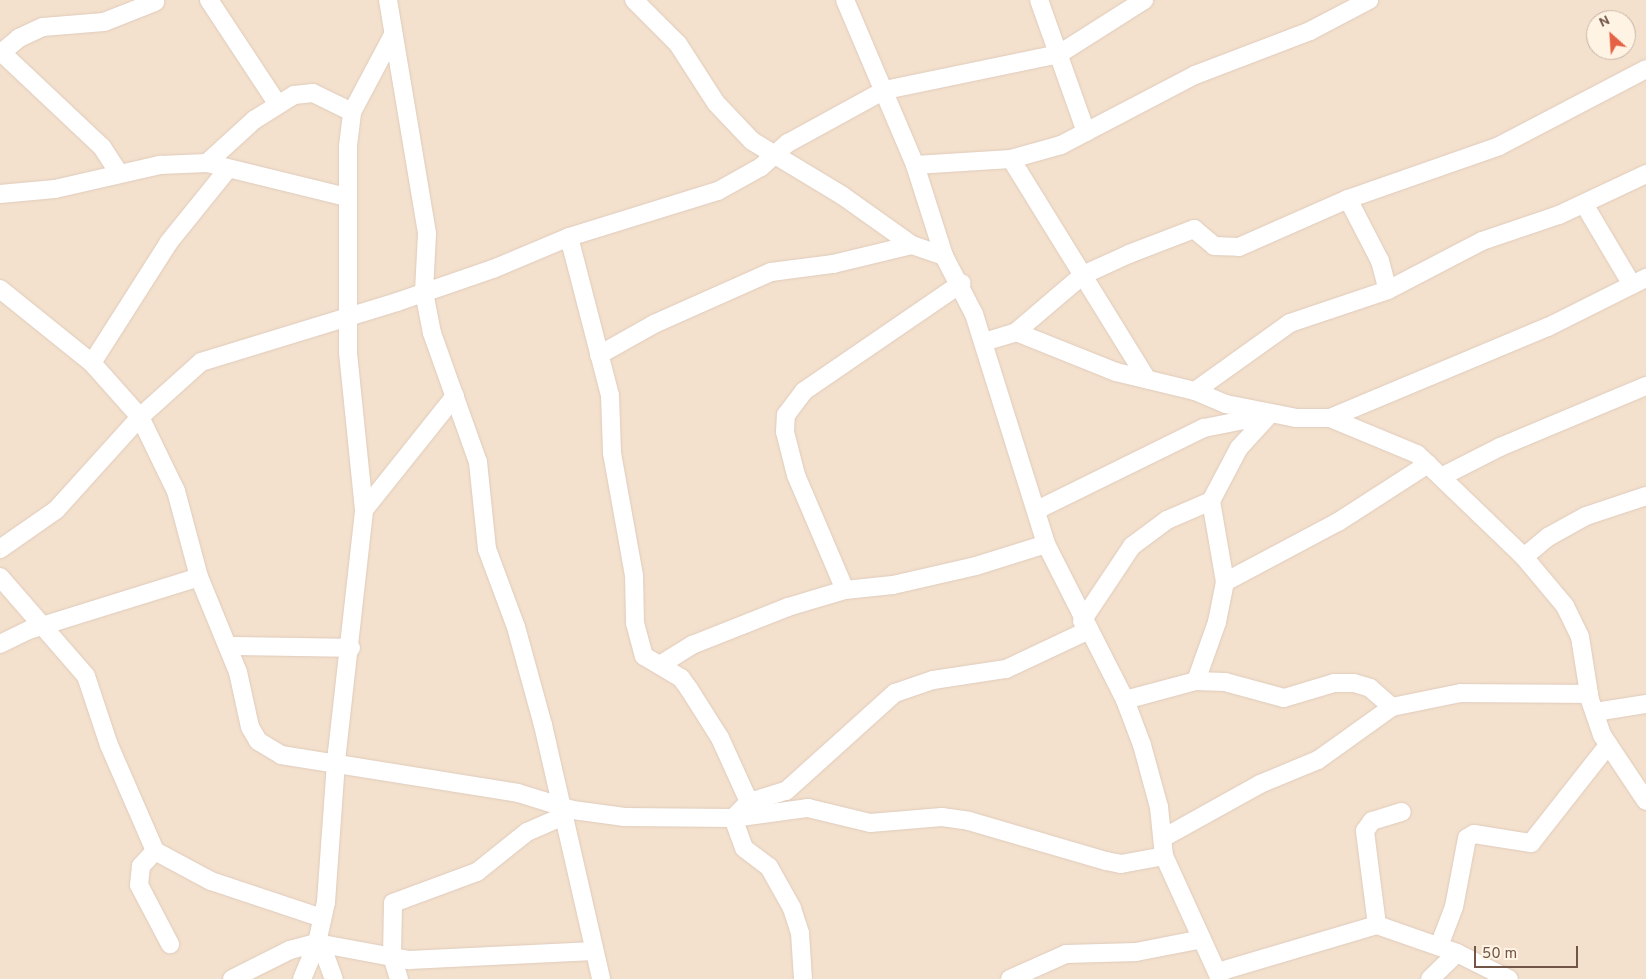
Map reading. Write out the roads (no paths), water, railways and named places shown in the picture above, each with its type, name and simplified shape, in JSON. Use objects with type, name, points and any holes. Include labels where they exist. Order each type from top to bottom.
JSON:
[{"type":"street","points":[[209,0],[277,103]]},
{"type":"street","points":[[388,0],[395,28],[402,101],[427,234],[424,292],[442,372],[455,396],[478,462],[487,549],[516,627],[562,810],[601,979]]},
{"type":"street","points":[[634,0],[678,44],[716,103],[752,141],[843,196],[912,245],[944,256]]},
{"type":"street","points":[[845,0],[885,90],[915,165],[944,256],[962,283],[984,342],[1046,544],[1085,626],[1125,700],[1142,745],[1163,838],[1164,856],[1219,976],[1377,925],[1457,952],[1509,979]]},
{"type":"street","points":[[1039,0],[1086,132]]},
{"type":"street","points":[[0,549],[56,510],[140,417],[201,362],[349,313],[424,292],[569,237],[718,191],[761,167],[773,154],[885,90],[1059,54],[1144,0]]},
{"type":"street","points":[[915,165],[1011,159],[1086,132],[1195,75],[1310,31],[1368,0]]},
{"type":"street","points":[[119,173],[102,147],[51,95],[1,52],[19,38],[43,27],[104,22],[155,2]]},
{"type":"street","points":[[302,979],[319,944],[336,762],[364,510],[348,352],[349,313],[346,197],[352,112],[395,28]]},
{"type":"street","points":[[984,342],[1016,332],[1083,275],[1194,230],[1214,246],[1227,250],[1239,247],[1348,199],[1499,146],[1646,69]]},
{"type":"street","points":[[207,163],[277,103],[313,93],[352,112]]},
{"type":"street","points":[[1011,159],[1147,380]]},
{"type":"street","points":[[0,194],[55,189],[119,173],[207,163],[346,197]]},
{"type":"street","points":[[92,363],[169,242],[228,169]]},
{"type":"street","points":[[1194,391],[1290,323],[1388,290],[1482,241],[1584,204],[1646,174]]},
{"type":"street","points":[[1348,199],[1380,261],[1388,290]]},
{"type":"street","points":[[1330,418],[1548,327],[1639,282],[1584,204]]},
{"type":"street","points":[[569,237],[610,395],[609,428],[634,575],[635,623],[644,656],[660,665],[689,689],[720,738],[749,802]]},
{"type":"street","points":[[599,355],[632,335],[771,272],[833,264],[912,245]]},
{"type":"street","points":[[846,590],[796,475],[785,432],[786,415],[804,391],[962,283]]},
{"type":"street","points":[[0,289],[92,363],[140,417],[176,491],[198,577],[228,646],[250,727],[258,741],[295,760],[336,762],[562,810],[625,817],[733,818],[808,808],[870,823],[942,817],[1121,864],[1164,856]]},
{"type":"street","points":[[1016,332],[1147,380],[1194,391],[1266,418]]},
{"type":"street","points":[[1443,476],[1500,447],[1646,386]]},
{"type":"street","points":[[364,510],[455,396]]},
{"type":"street","points":[[1196,681],[1212,640],[1225,582],[1211,501],[1229,462],[1266,418]]},
{"type":"street","points":[[1037,510],[1204,428],[1244,420],[1266,418],[1330,418],[1373,432],[1428,464],[1443,476],[1524,557],[1574,620],[1589,694],[1608,745],[1646,801]]},
{"type":"street","points":[[1225,582],[1338,522],[1428,464]]},
{"type":"street","points":[[1524,557],[1548,537],[1586,516],[1646,496]]},
{"type":"street","points":[[733,818],[749,802],[786,791],[895,693],[933,680],[1006,669],[1085,626],[1132,546],[1167,520],[1211,501]]},
{"type":"street","points":[[660,665],[692,645],[788,607],[846,590],[893,585],[976,566],[1046,544]]},
{"type":"street","points":[[0,577],[40,626],[86,676],[109,745],[155,850],[211,881],[322,918]]},
{"type":"street","points":[[0,644],[40,626],[198,577]]},
{"type":"street","points":[[228,646],[350,648]]},
{"type":"street","points":[[1125,700],[1196,681],[1224,682],[1284,698],[1334,683],[1354,683],[1370,688],[1392,707]]},
{"type":"street","points":[[1163,838],[1260,784],[1318,760],[1392,707],[1461,693],[1589,694]]},
{"type":"street","points":[[1595,712],[1646,704]]},
{"type":"street","points":[[1439,946],[1454,907],[1467,838],[1474,834],[1531,842],[1608,745]]},
{"type":"street","points":[[399,979],[392,956],[395,900],[461,880],[526,832],[562,810]]},
{"type":"street","points":[[1377,925],[1365,831],[1372,821],[1402,812]]},
{"type":"street","points":[[733,818],[744,848],[769,867],[792,908],[800,933],[803,979]]},
{"type":"street","points":[[155,850],[141,866],[139,885],[170,944]]},
{"type":"street","points":[[1010,979],[1066,954],[1136,952],[1202,939]]},
{"type":"street","points":[[232,979],[290,950],[319,944],[426,960],[594,951]]},
{"type":"street","points":[[319,944],[334,979]]},
{"type":"street","points":[[1430,979],[1457,952]]}]
